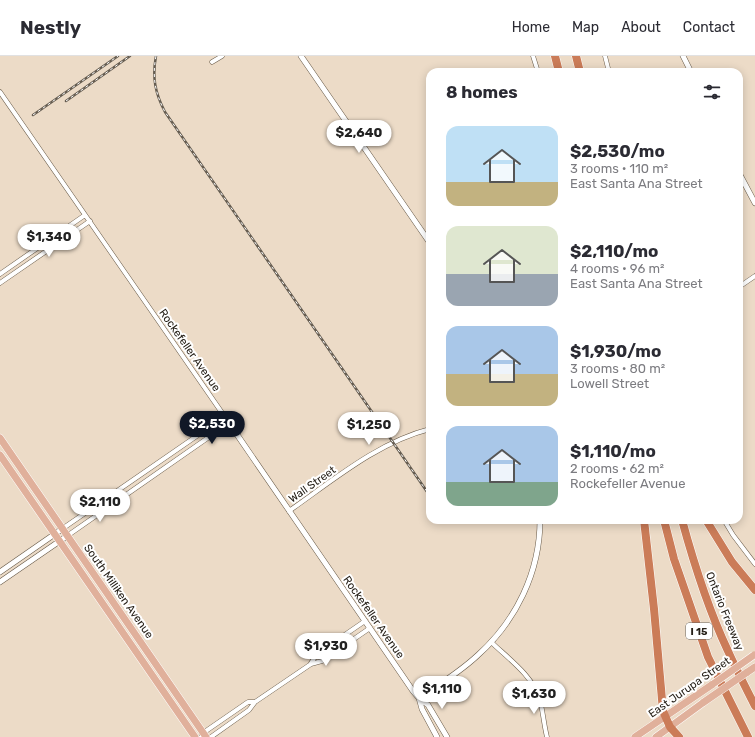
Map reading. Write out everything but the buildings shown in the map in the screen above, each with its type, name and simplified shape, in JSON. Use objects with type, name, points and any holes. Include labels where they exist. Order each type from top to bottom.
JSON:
[{"type":"highway","points":[[555,56],[558,68]]},
{"type":"highway","points":[[576,56],[579,68]]},
{"type":"highway","points":[[644,524],[663,711],[664,717],[670,727],[679,737]]},
{"type":"highway","name":"I 15","points":[[665,524],[674,559],[708,657],[748,737]]},
{"type":"highway","name":"Ontario Freeway","points":[[683,524],[691,554],[727,649],[755,706]]},
{"type":"highway","points":[[708,524],[732,562],[755,590]]},
{"type":"main road","name":"South Milliken Avenue","points":[[0,438],[203,736]]},
{"type":"main road","name":"South Milliken Avenue","points":[[0,455],[195,737]]},
{"type":"main road","name":"East Jurupa Street","points":[[635,737],[755,654]]},
{"type":"main road","name":"East Jurupa Street","points":[[656,737],[755,667]]},
{"type":"street","points":[[212,62],[222,56]]},
{"type":"street","points":[[301,56],[426,237]]},
{"type":"street","points":[[533,56],[537,68]]},
{"type":"street","points":[[605,56],[608,68]]},
{"type":"street","points":[[683,56],[689,68]]},
{"type":"street","name":"Rockefeller Avenue","points":[[0,92],[365,621],[419,698],[428,705],[447,737]]},
{"type":"street","points":[[743,180],[755,203]]},
{"type":"street","points":[[0,274],[85,215]]},
{"type":"street","points":[[0,283],[90,221]]},
{"type":"street","points":[[743,284],[755,276]]},
{"type":"street","points":[[0,572],[217,422],[227,420]]},
{"type":"street","points":[[0,582],[222,428],[227,420]]},
{"type":"street","name":"Wall Street","points":[[289,511],[382,448],[402,437],[426,430]]},
{"type":"street","points":[[419,698],[465,666],[491,642],[508,622],[528,584],[537,554],[540,524]]},
{"type":"street","points":[[727,524],[755,564]]},
{"type":"street","points":[[311,664],[317,654],[365,621]]},
{"type":"street","points":[[211,737],[249,710],[254,702],[311,664],[322,661],[370,628]]},
{"type":"street","points":[[491,642],[519,668],[532,685],[540,699],[547,737]]},
{"type":"street","name":"Rockefeller Avenue","points":[[419,698],[422,709],[437,737]]},
{"type":"street","points":[[203,736],[248,702],[254,702]]},
{"type":"railway","points":[[33,115],[118,56]]},
{"type":"railway","points":[[66,101],[130,56]]},
{"type":"railway","points":[[156,56],[154,71],[155,85],[165,112],[426,490]]}]
